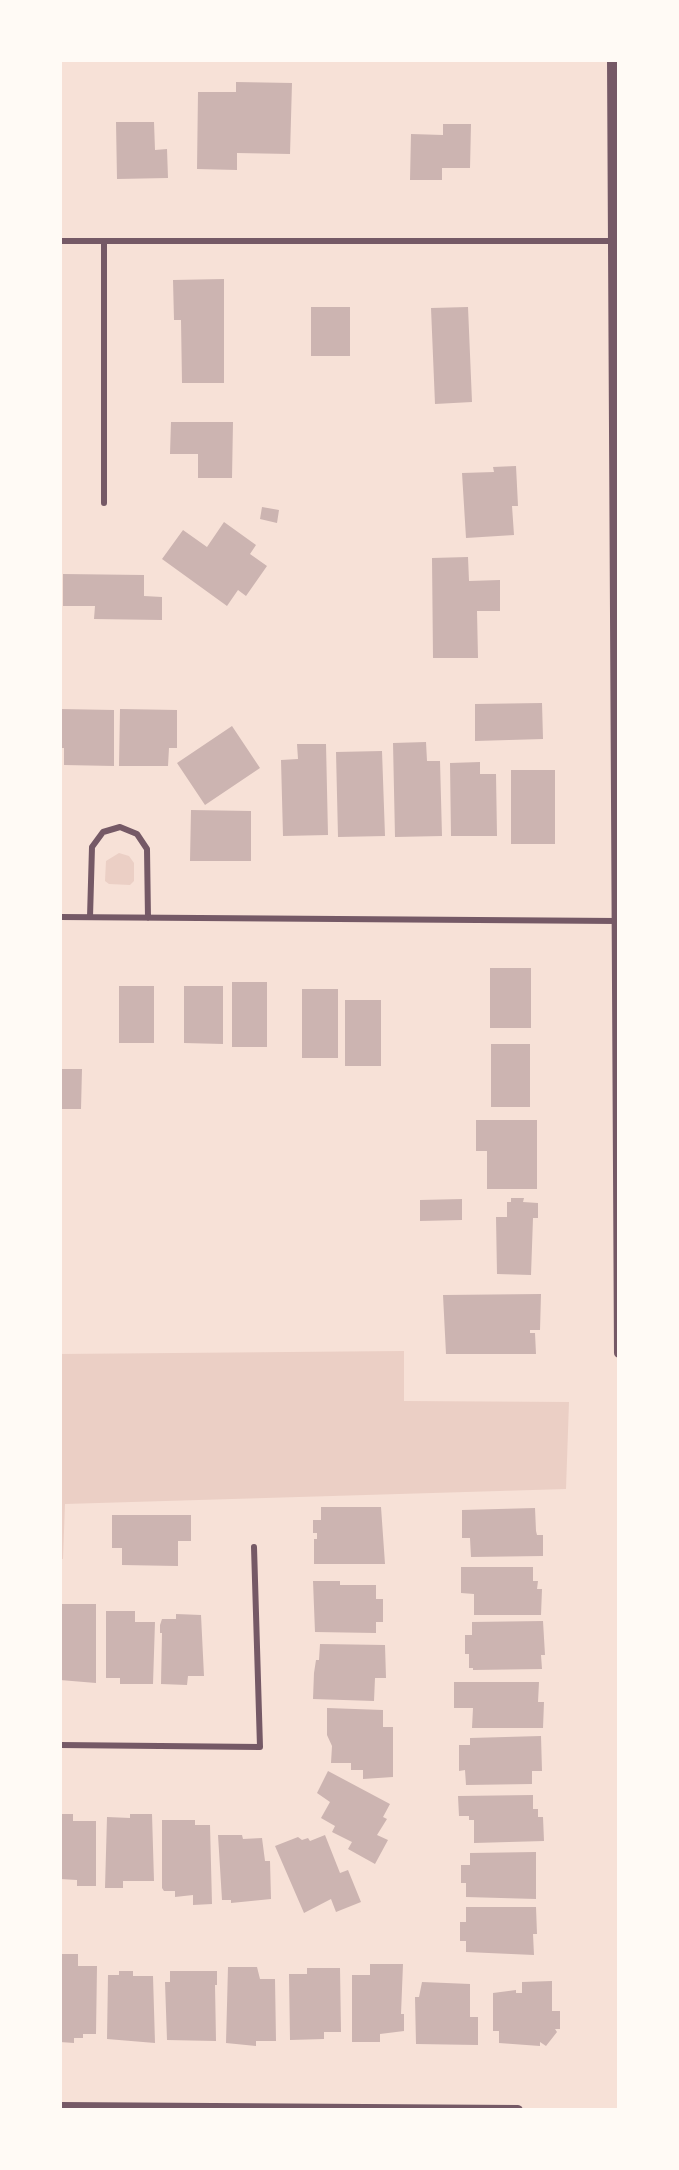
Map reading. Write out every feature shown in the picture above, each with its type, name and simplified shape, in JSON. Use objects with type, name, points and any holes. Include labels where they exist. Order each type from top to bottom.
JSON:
[{"type":"street","points":[[612,60],[617,606],[619,1353]]},
{"type":"street","points":[[60,241],[613,242]]},
{"type":"street","points":[[104,242],[104,503]]},
{"type":"street","points":[[90,917],[92,847],[103,832],[120,827],[137,834],[147,849],[148,918]]},
{"type":"street","points":[[60,917],[617,921]]},
{"type":"street","points":[[60,1745],[260,1747],[254,1547]]},
{"type":"street","points":[[60,2108],[518,2110]]},
{"type":"shaded area","points":[[119,853],[129,856],[134,863],[134,881],[130,885],[109,884],[105,881],[106,861]]},
{"type":"shaded area","points":[[404,1351],[404,1401],[569,1402],[566,1489],[65,1504],[63,1559],[60,1559],[60,1354]]},
{"type":"building","points":[[236,82],[292,83],[290,154],[237,153],[237,170],[197,169],[198,92],[236,92]]},
{"type":"building","points":[[116,122],[154,122],[155,150],[167,149],[168,178],[117,179]]},
{"type":"building","points":[[443,124],[471,124],[470,168],[442,168],[442,180],[410,180],[411,134],[443,135]]},
{"type":"building","points":[[224,279],[224,383],[182,383],[181,320],[174,320],[173,280]]},
{"type":"building","points":[[311,307],[350,307],[350,356],[311,356]]},
{"type":"building","points":[[468,307],[472,402],[435,404],[431,308]]},
{"type":"building","points":[[171,422],[233,422],[232,478],[198,478],[198,454],[170,454]]},
{"type":"building","points":[[516,466],[518,506],[512,506],[514,535],[466,538],[462,473],[494,472],[493,467]]},
{"type":"building","points":[[262,507],[279,510],[277,523],[260,519]]},
{"type":"building","points":[[224,522],[256,545],[250,554],[267,566],[246,596],[238,590],[227,606],[162,559],[183,530],[207,547]]},
{"type":"building","points":[[468,557],[469,581],[500,580],[500,611],[477,611],[478,658],[433,658],[432,558]]},
{"type":"building","points":[[63,574],[144,575],[144,596],[162,597],[162,620],[94,619],[95,606],[63,606]]},
{"type":"building","points":[[542,703],[543,739],[475,741],[475,704]]},
{"type":"building","points":[[60,709],[114,710],[114,766],[64,765],[64,748],[60,748]]},
{"type":"building","points":[[120,709],[177,710],[177,748],[169,748],[168,766],[119,766]]},
{"type":"building","points":[[232,726],[260,768],[205,805],[177,763]]},
{"type":"building","points":[[426,742],[427,761],[440,761],[442,836],[395,837],[393,743]]},
{"type":"building","points":[[297,744],[326,744],[328,835],[283,836],[281,760],[298,759]]},
{"type":"building","points":[[382,751],[385,836],[338,837],[336,752]]},
{"type":"building","points":[[480,762],[480,774],[496,774],[497,836],[451,836],[450,763]]},
{"type":"building","points":[[511,770],[555,770],[555,844],[511,844]]},
{"type":"building","points":[[191,810],[251,811],[251,861],[190,861]]},
{"type":"building","points":[[490,968],[531,968],[531,1028],[490,1028]]},
{"type":"building","points":[[232,982],[267,982],[267,1047],[232,1047]]},
{"type":"building","points":[[119,986],[154,986],[154,1043],[119,1043]]},
{"type":"building","points":[[184,986],[223,986],[223,1044],[184,1043]]},
{"type":"building","points":[[302,989],[338,989],[338,1058],[302,1058]]},
{"type":"building","points":[[345,1000],[381,1000],[381,1066],[345,1066]]},
{"type":"building","points":[[491,1044],[530,1044],[530,1107],[491,1107]]},
{"type":"building","points":[[60,1069],[82,1069],[81,1109],[60,1109]]},
{"type":"building","points":[[476,1120],[537,1120],[537,1189],[487,1189],[487,1151],[476,1151]]},
{"type":"building","points":[[511,1198],[524,1198],[523,1202],[538,1203],[538,1218],[533,1218],[531,1275],[497,1274],[496,1217],[507,1217],[507,1202],[511,1202]]},
{"type":"building","points":[[462,1199],[462,1220],[420,1221],[420,1200]]},
{"type":"building","points":[[541,1294],[540,1330],[530,1330],[530,1333],[535,1333],[536,1354],[446,1354],[443,1295]]},
{"type":"building","points":[[321,1507],[381,1507],[385,1564],[314,1564],[314,1539],[317,1539],[317,1533],[313,1533],[313,1520],[321,1520]]},
{"type":"building","points":[[535,1508],[537,1535],[543,1535],[543,1556],[471,1557],[470,1538],[462,1538],[462,1510]]},
{"type":"building","points":[[112,1515],[191,1515],[191,1541],[178,1541],[178,1566],[122,1565],[122,1548],[112,1548]]},
{"type":"building","points":[[461,1567],[533,1567],[533,1581],[538,1581],[537,1589],[542,1589],[541,1615],[474,1615],[474,1594],[461,1593]]},
{"type":"building","points":[[313,1581],[340,1581],[340,1585],[376,1585],[376,1599],[383,1599],[383,1622],[376,1622],[376,1633],[315,1632]]},
{"type":"building","points":[[60,1604],[96,1604],[96,1683],[60,1680]]},
{"type":"building","points":[[106,1611],[135,1611],[135,1622],[155,1622],[153,1684],[120,1684],[120,1678],[106,1678]]},
{"type":"building","points":[[176,1614],[201,1615],[204,1676],[188,1676],[187,1685],[161,1684],[162,1633],[160,1633],[160,1625],[162,1619],[176,1619]]},
{"type":"building","points":[[543,1621],[545,1655],[541,1655],[542,1669],[473,1670],[469,1668],[469,1654],[465,1654],[465,1635],[472,1635],[472,1622]]},
{"type":"building","points":[[320,1644],[385,1645],[386,1678],[375,1678],[374,1701],[313,1699],[314,1673],[316,1660],[319,1660]]},
{"type":"building","points":[[454,1682],[539,1682],[538,1702],[544,1702],[543,1728],[472,1728],[473,1708],[454,1708]]},
{"type":"building","points":[[327,1708],[383,1710],[383,1727],[393,1727],[393,1777],[363,1779],[363,1770],[351,1770],[351,1763],[331,1763],[332,1746],[327,1735]]},
{"type":"building","points":[[541,1736],[542,1771],[532,1771],[532,1784],[466,1785],[465,1770],[459,1771],[459,1745],[470,1745],[470,1738]]},
{"type":"building","points":[[328,1771],[390,1804],[383,1817],[387,1819],[377,1835],[388,1840],[375,1864],[348,1849],[352,1842],[332,1832],[335,1826],[321,1818],[330,1802],[317,1793]]},
{"type":"building","points":[[533,1795],[533,1809],[538,1809],[538,1817],[543,1817],[544,1841],[474,1843],[474,1820],[469,1820],[469,1816],[459,1816],[458,1796]]},
{"type":"building","points":[[60,1814],[73,1814],[73,1821],[96,1821],[96,1886],[77,1886],[77,1880],[60,1879]]},
{"type":"building","points":[[130,1814],[152,1814],[154,1881],[123,1881],[123,1888],[105,1888],[107,1817],[130,1818]]},
{"type":"building","points":[[162,1820],[195,1820],[195,1825],[210,1825],[212,1904],[193,1905],[193,1895],[175,1897],[175,1891],[164,1891],[162,1888]]},
{"type":"building","points":[[218,1835],[242,1835],[243,1839],[262,1838],[265,1861],[270,1861],[271,1899],[231,1903],[231,1900],[222,1900]]},
{"type":"building","points":[[325,1835],[340,1873],[348,1870],[361,1902],[336,1912],[331,1899],[304,1913],[275,1846],[298,1837],[302,1840],[308,1838],[310,1841]]},
{"type":"building","points":[[536,1852],[536,1899],[466,1897],[466,1883],[461,1883],[461,1865],[470,1865],[470,1853]]},
{"type":"building","points":[[466,1907],[536,1907],[537,1934],[533,1934],[534,1955],[466,1952],[466,1941],[460,1941],[460,1922],[466,1922]]},
{"type":"building","points":[[60,1954],[78,1954],[78,1966],[97,1966],[96,2034],[83,2034],[83,2038],[74,2038],[74,2043],[60,2042]]},
{"type":"building","points":[[370,1964],[403,1964],[401,2014],[404,2014],[404,2031],[380,2034],[380,2042],[352,2042],[352,1975],[370,1975]]},
{"type":"building","points":[[228,1967],[257,1967],[260,1979],[275,1979],[276,2041],[256,2041],[256,2046],[226,2043]]},
{"type":"building","points":[[307,1968],[340,1968],[341,2032],[324,2032],[324,2039],[290,2040],[289,1974],[307,1974]]},
{"type":"building","points":[[119,1971],[133,1971],[133,1976],[153,1976],[155,2043],[107,2039],[108,1975],[119,1975]]},
{"type":"building","points":[[170,1971],[217,1971],[216,2041],[167,2040],[165,1982],[170,1982]]},
{"type":"building","points":[[552,1981],[552,2011],[560,2011],[560,2029],[555,2029],[557,2032],[546,2046],[540,2042],[540,2046],[499,2043],[499,2031],[493,2031],[493,1993],[516,1990],[516,1993],[522,1993],[522,1982]]},
{"type":"building","points":[[422,1982],[470,1984],[470,2017],[478,2017],[478,2045],[416,2044],[415,1997],[419,1997]]}]
